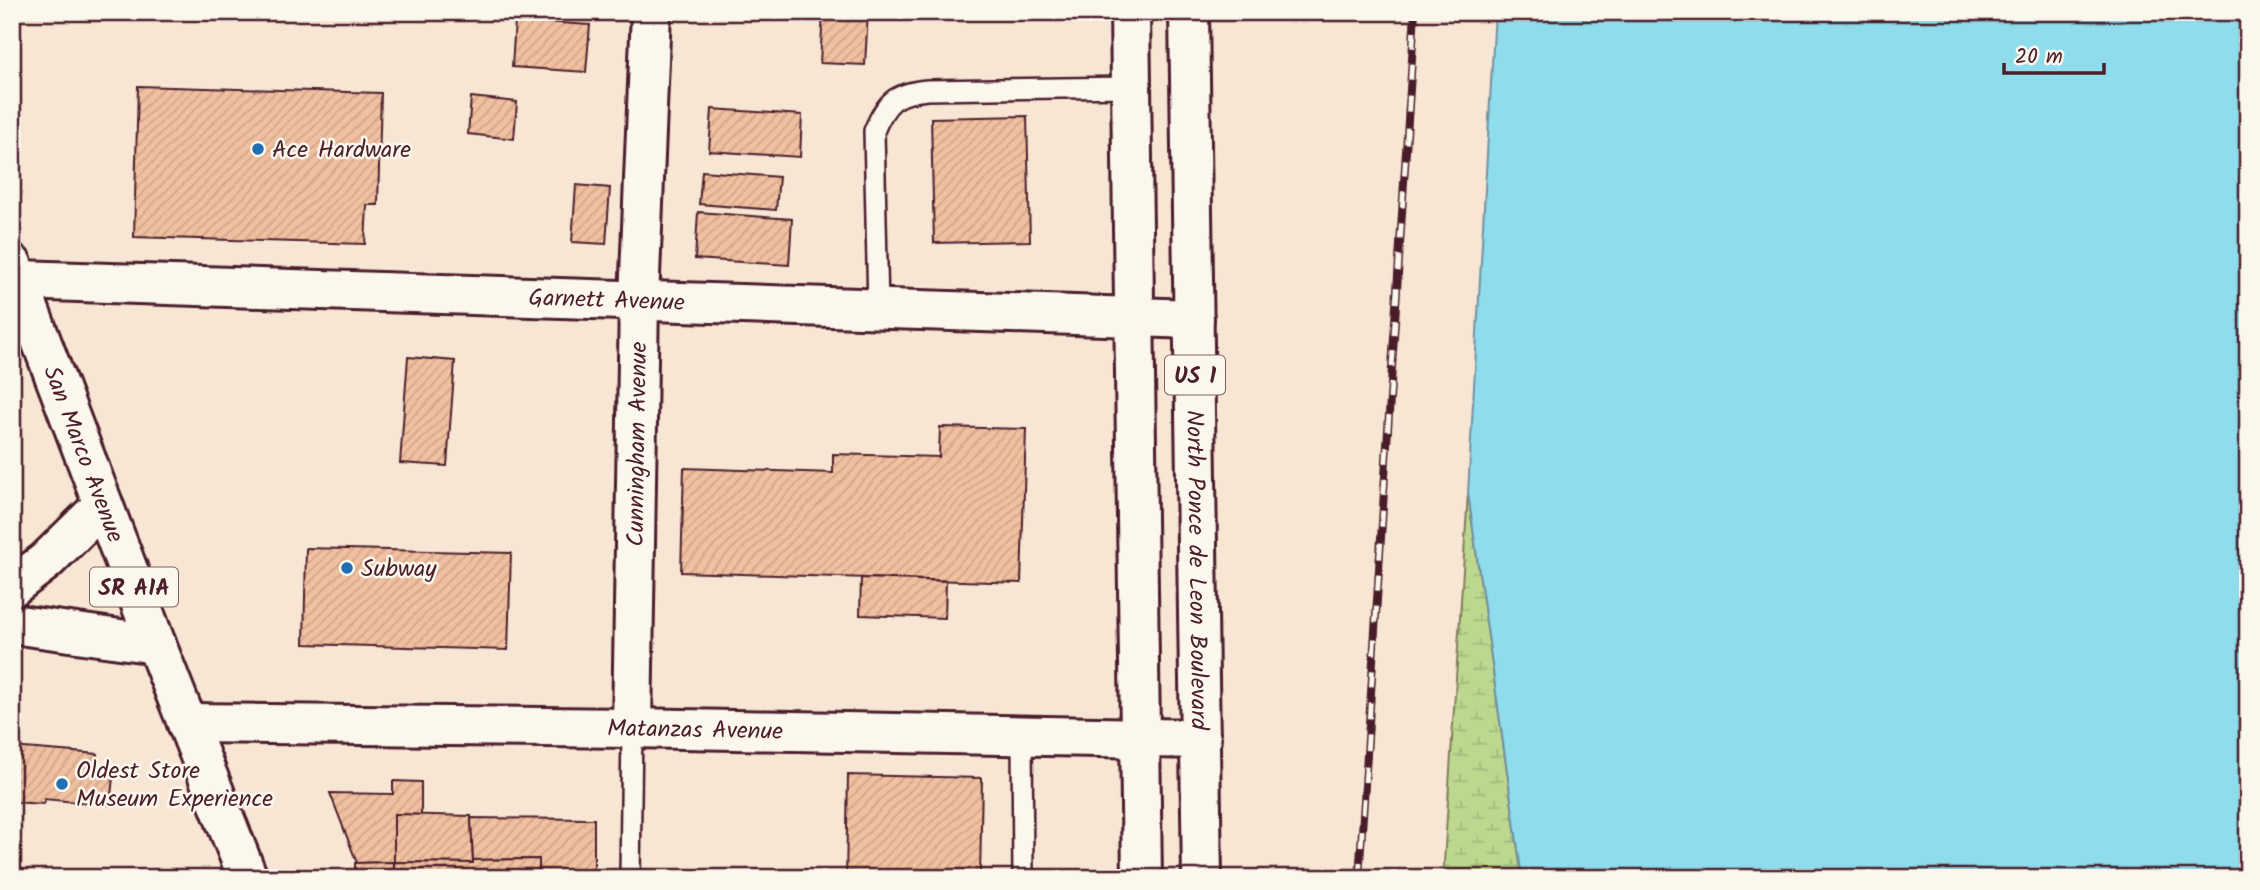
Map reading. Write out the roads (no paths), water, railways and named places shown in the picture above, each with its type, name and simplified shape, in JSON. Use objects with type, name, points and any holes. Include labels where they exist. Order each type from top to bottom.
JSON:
[{"type":"main road","name":"Cunningham Avenue","points":[[632,728],[639,299],[651,12]]},
{"type":"main road","name":"US 1","points":[[1130,12],[1142,878]]},
{"type":"main road","name":"North Ponce de Leon Boulevard","points":[[1189,12],[1202,878]]},
{"type":"main road","name":"Garnett Avenue","points":[[15,272],[267,289],[1194,318]]},
{"type":"main road","name":"San Marco Avenue","points":[[15,272],[23,325],[103,505],[248,878]]},
{"type":"main road","points":[[12,587],[46,561],[103,505]]},
{"type":"main road","points":[[12,624],[156,644]]},
{"type":"main road","name":"Matanzas Avenue","points":[[187,723],[1201,739]]},
{"type":"lane","points":[[878,307],[874,131],[882,112],[893,100],[907,92],[927,90],[1131,87]]},
{"type":"lane","name":"Cunningham Avenue","points":[[630,878],[632,728]]},
{"type":"lane","points":[[1022,735],[1023,878]]},
{"type":"water","points":[[1495,12],[2248,12],[2248,878],[1522,878],[1468,493]]},
{"type":"railway","points":[[1359,878],[1415,12]]},
{"type":"place","name":"Ace Hardware","points":[[258,149]]},
{"type":"place","name":"Subway","points":[[347,568]]},
{"type":"place","name":"Oldest Store Museum Experience","points":[[62,784]]}]
